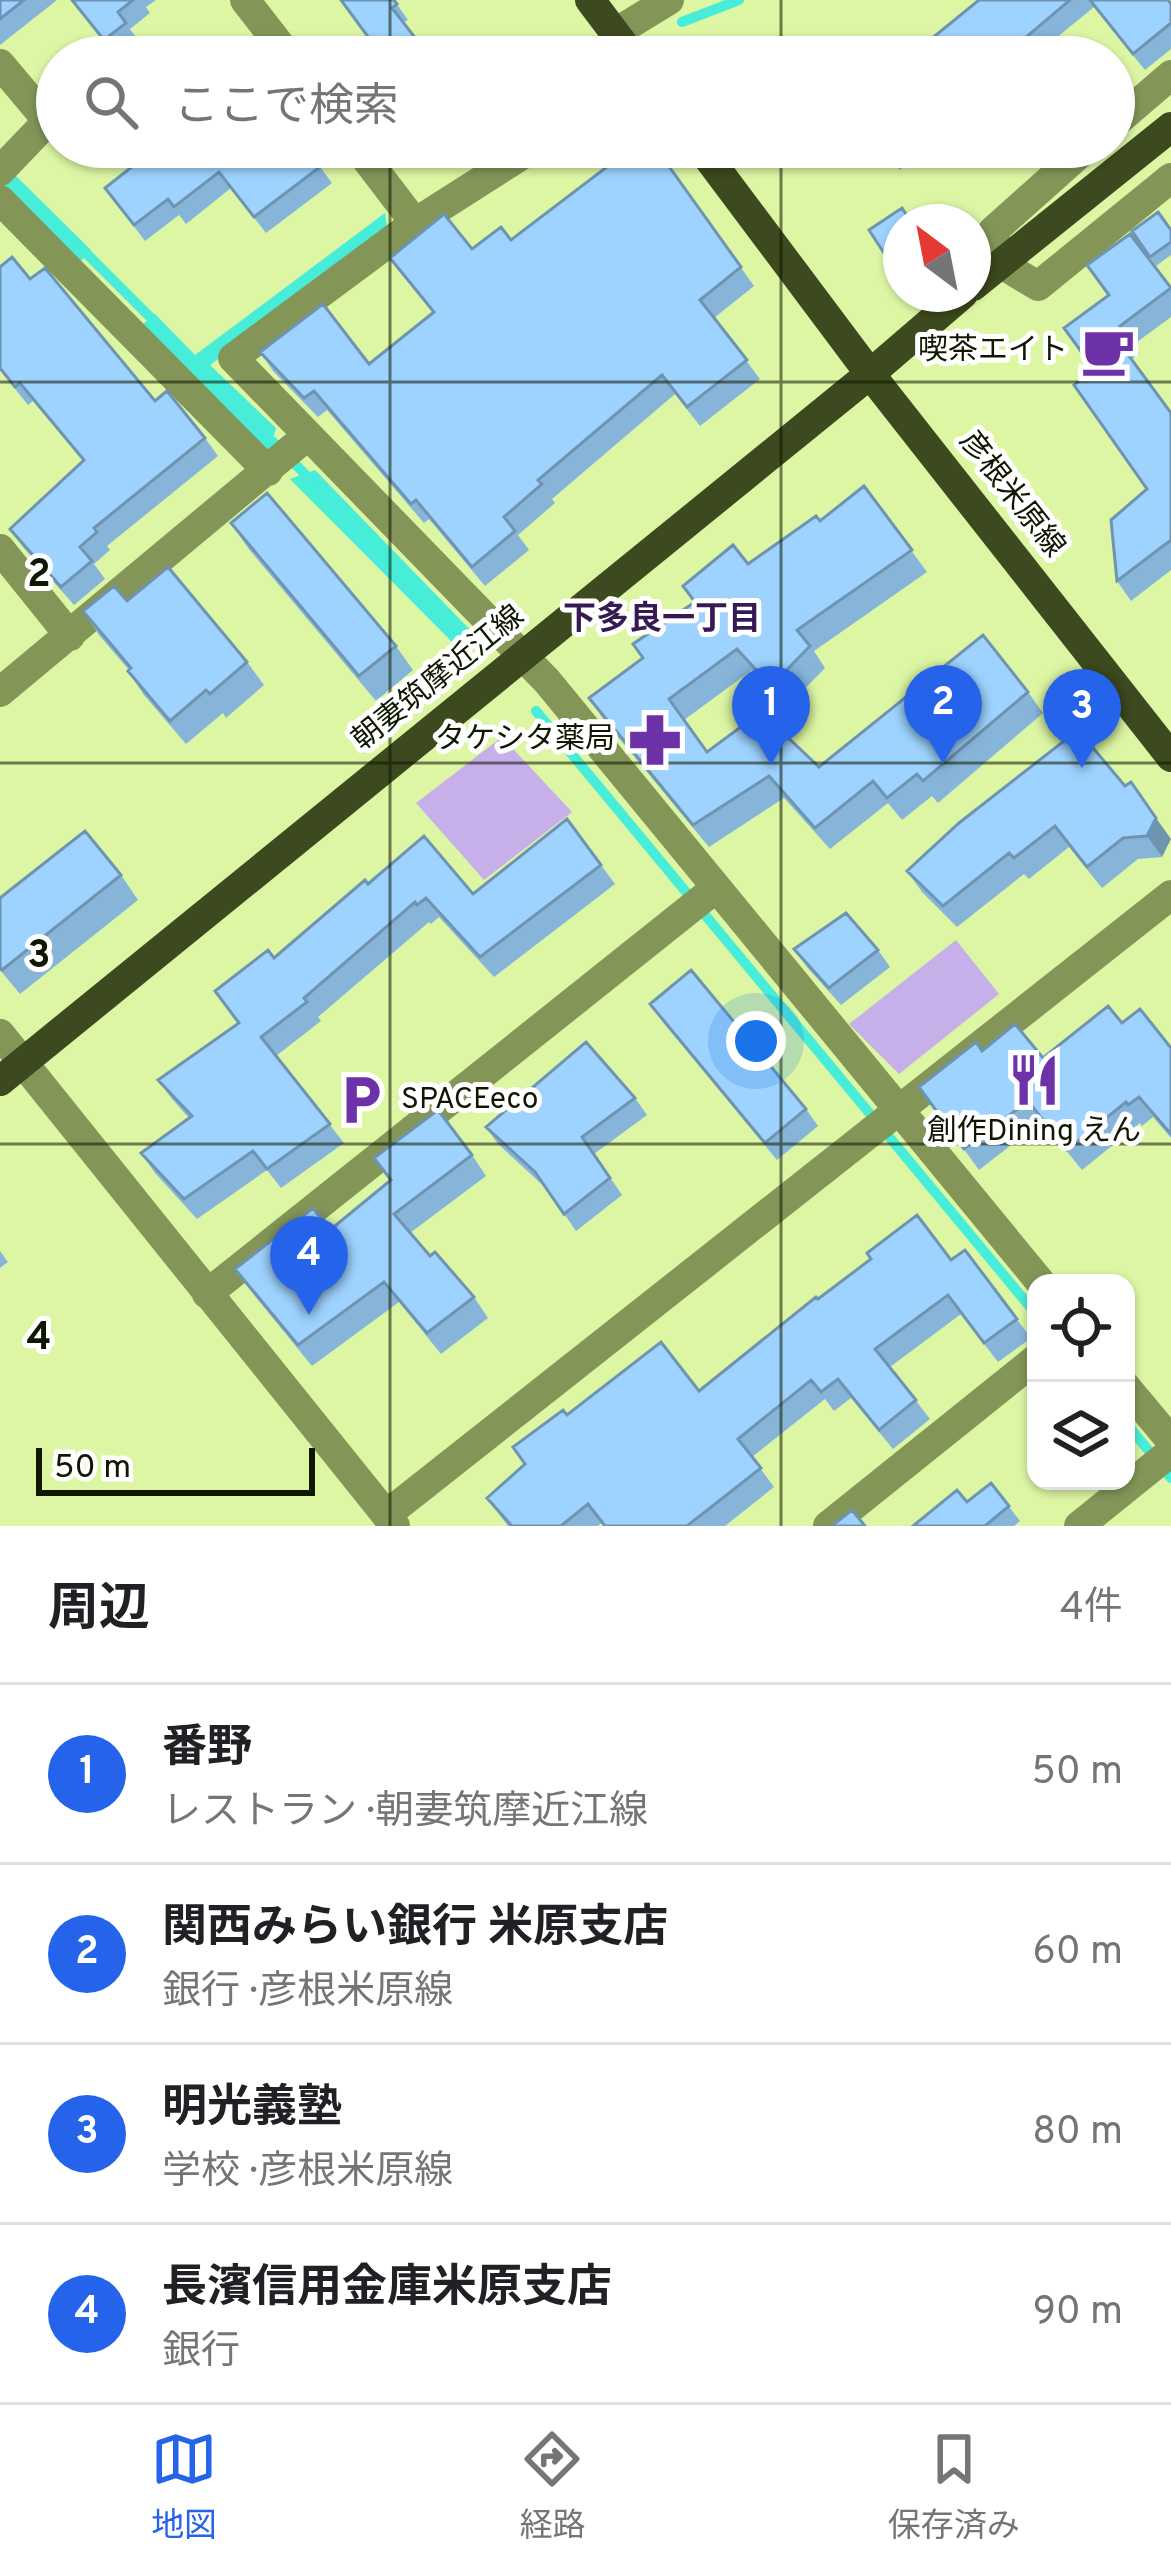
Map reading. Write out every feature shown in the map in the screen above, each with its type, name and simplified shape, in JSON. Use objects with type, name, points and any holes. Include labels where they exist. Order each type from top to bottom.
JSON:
[{"type":"main road","points":[[590,0],[617,36]]},
{"type":"main road","points":[[1135,156],[1171,127]]},
{"type":"main road","points":[[716,168],[870,374],[942,312]]},
{"type":"main road","points":[[991,271],[1119,168]]},
{"type":"main road","name":"朝妻筑摩近江線","points":[[11,1072],[870,374]]},
{"type":"main road","name":"彦根米原線","points":[[870,374],[1171,757]]},
{"type":"street","points":[[245,0],[273,36]]},
{"type":"street","points":[[633,36],[669,0]]},
{"type":"street","points":[[0,64],[36,108]]},
{"type":"street","points":[[1135,106],[1171,75]]},
{"type":"street","points":[[5,167],[36,135]]},
{"type":"street","points":[[373,168],[415,224]]},
{"type":"street","points":[[286,454],[232,358],[415,224],[502,168]]},
{"type":"street","points":[[1064,168],[993,231],[1000,263],[1038,286],[1171,178]]},
{"type":"street","points":[[0,200],[286,454],[524,656],[702,899],[886,1122],[1032,1274]]},
{"type":"street","points":[[0,692],[286,454]]},
{"type":"street","points":[[0,549],[70,636]]},
{"type":"street","points":[[0,1034],[11,1072],[207,1294],[391,1520],[1171,895]]},
{"type":"street","points":[[207,1294],[702,899]]},
{"type":"street","points":[[827,1526],[1027,1367]]},
{"type":"street","points":[[1079,1526],[1163,1456],[1135,1404]]},
{"type":"shaded area","points":[[502,737],[572,812],[484,880],[416,803]]},
{"type":"shaded area","points":[[956,940],[999,994],[899,1074],[849,1024]]},
{"type":"water","points":[[15,175],[91,250],[81,261],[4,185]]},
{"type":"water","points":[[385,213],[388,235],[210,365],[276,428],[268,454],[142,325],[155,314],[195,355]]},
{"type":"water","points":[[315,470],[477,637],[461,651],[290,479]]},
{"type":"building","points":[[0,0],[24,0],[0,19]]},
{"type":"building","points":[[72,0],[133,0],[118,12],[126,23],[109,36],[101,36]]},
{"type":"building","points":[[341,0],[394,0],[397,4],[392,8],[414,36],[368,36]]},
{"type":"building","points":[[979,0],[1070,0],[1027,36],[935,36]]},
{"type":"building","points":[[1090,0],[1168,0],[1171,4],[1171,23],[1135,52],[1135,36],[1119,36]]},
{"type":"building","points":[[130,168],[319,168],[254,217],[219,172],[174,207],[168,199],[134,225],[105,188]]},
{"type":"building","points":[[605,168],[670,168],[741,267],[700,300],[747,360],[687,407],[662,375],[538,480],[542,484],[504,517],[515,531],[472,567],[314,391],[304,398],[260,352],[323,304],[369,364],[434,312],[390,258],[444,214],[472,249],[501,227],[511,240]]},
{"type":"building","points":[[1158,212],[1171,230],[1171,242],[1150,257],[1132,231]]},
{"type":"building","points":[[883,221],[883,251],[869,230]]},
{"type":"building","points":[[1130,234],[1171,288],[1120,326],[1126,334],[1118,341],[1171,413],[1171,540],[1117,581],[1111,520],[1147,489],[1074,385],[1094,369],[1064,328],[1109,295],[1087,265]]},
{"type":"building","points":[[12,257],[30,279],[45,268],[155,401],[167,391],[205,438],[94,528],[97,532],[80,547],[92,561],[61,587],[10,529],[84,460],[20,383],[15,387],[0,368],[0,267]]},
{"type":"building","points":[[864,486],[912,550],[797,630],[810,646],[771,686],[737,649],[669,699],[707,752],[761,712],[819,767],[983,635],[1028,692],[923,781],[917,774],[887,798],[873,781],[815,828],[769,776],[693,825],[589,698],[643,658],[633,644],[695,602],[683,586],[733,545],[748,564],[816,516],[820,521]]},
{"type":"building","points":[[267,493],[396,646],[359,676],[231,523]]},
{"type":"building","points":[[168,567],[247,662],[170,721],[83,611],[114,586],[127,601]]},
{"type":"building","points":[[1078,730],[1125,786],[1131,782],[1156,818],[1147,836],[1123,838],[1087,867],[1055,826],[1014,858],[1009,853],[943,906],[907,871],[959,823]]},
{"type":"building","points":[[567,819],[601,865],[480,957],[426,898],[415,902],[304,998],[307,1002],[261,1037],[330,1124],[267,1169],[253,1151],[184,1199],[141,1153],[192,1116],[158,1080],[239,1023],[215,991],[268,950],[274,958],[424,836],[473,894]]},
{"type":"building","points":[[85,831],[121,875],[2,970],[0,898]]},
{"type":"building","points":[[846,913],[878,950],[829,988],[794,949]]},
{"type":"building","points":[[691,970],[806,1109],[765,1143],[650,1004]]},
{"type":"building","points":[[1108,1006],[1122,1023],[1140,1009],[1171,1048],[1171,1134],[1139,1097],[1126,1102],[1067,1150],[1028,1101],[964,1149],[919,1087],[976,1042],[982,1051],[1015,1024],[1043,1058]]},
{"type":"building","points":[[586,1042],[635,1098],[582,1137],[610,1178],[564,1214],[535,1172],[486,1127]]},
{"type":"building","points":[[438,1110],[472,1155],[394,1214],[474,1297],[427,1333],[384,1282],[298,1345],[235,1269],[313,1208],[330,1230],[391,1180],[374,1158]]},
{"type":"building","points":[[917,1215],[951,1260],[965,1250],[1017,1319],[984,1343],[948,1295],[875,1349],[916,1400],[879,1430],[838,1379],[821,1392],[811,1380],[738,1439],[761,1468],[687,1526],[605,1526],[588,1504],[561,1526],[512,1526],[487,1498],[525,1464],[513,1447],[563,1410],[567,1415],[661,1342],[699,1391],[871,1259],[867,1253]]},
{"type":"building","points":[[991,1483],[1009,1506],[985,1526],[913,1526],[957,1490],[967,1502]]},
{"type":"building","points":[[852,1510],[865,1526],[832,1526]]},
{"type":"waterway","points":[[682,22],[739,0]]},
{"type":"waterway","points":[[78,245],[158,325]]},
{"type":"waterway","points":[[264,433],[314,483]]},
{"type":"waterway","points":[[536,711],[1027,1303]]},
{"type":"waterway","points":[[1135,1434],[1171,1478]]},
{"type":"place","name":"喫茶エイト","points":[[1108,351]]},
{"type":"place","name":"タケシタ薬局","points":[[655,740]]},
{"type":"place","name":"関西みらい銀行 米原支店","points":[[943,764]]},
{"type":"place","name":"番野","points":[[771,765]]},
{"type":"place","name":"明光義塾","points":[[1082,768]]},
{"type":"place","name":"創作Dining えん","points":[[1034,1080]]},
{"type":"place","name":"SPACEeco","points":[[361,1100]]},
{"type":"place","name":"長濱信用金庫米原支店","points":[[309,1315]]},
{"type":"district","name":"下多良一丁目","points":[[662,621]]}]
